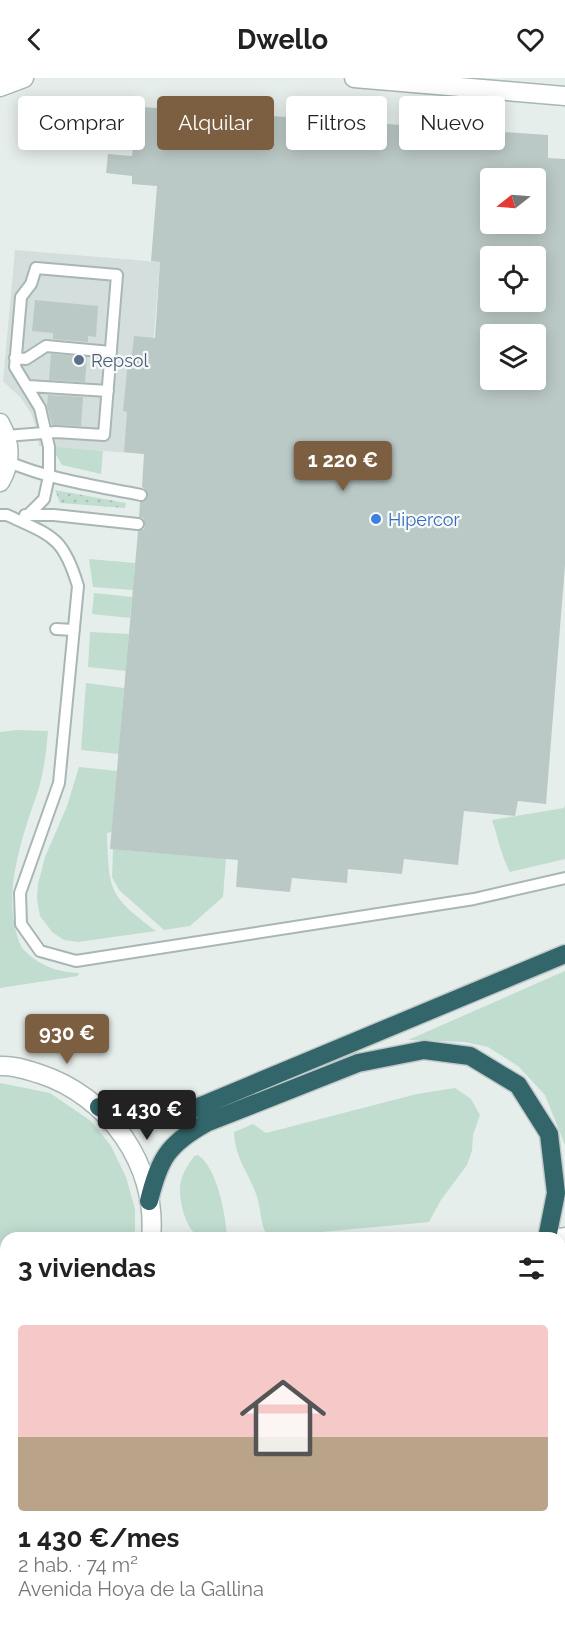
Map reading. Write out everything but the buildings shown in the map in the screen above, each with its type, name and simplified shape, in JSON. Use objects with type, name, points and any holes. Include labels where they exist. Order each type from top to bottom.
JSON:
[{"type":"highway","points":[[99,1107],[116,1115],[152,1120],[177,1116],[565,954]]},
{"type":"highway","points":[[149,1201],[158,1167],[172,1146],[206,1123],[358,1063],[424,1050],[470,1056],[518,1086],[549,1134],[556,1193],[548,1232]]},
{"type":"street","points":[[0,87],[24,78]]},
{"type":"street","points":[[354,78],[565,96]]},
{"type":"street","points":[[0,482],[9,462],[3,430]]},
{"type":"street","points":[[4,1064],[53,1078],[81,1092],[118,1127],[135,1156],[149,1201],[154,1232]]},
{"type":"lane","points":[[3,430],[46,433],[104,435],[117,275],[36,268],[31,284],[21,297],[15,367],[40,408],[46,433],[49,447],[49,476],[44,499],[28,515]]},
{"type":"lane","points":[[15,358],[26,359],[46,346],[111,352]]},
{"type":"lane","points":[[28,386],[108,391]]},
{"type":"lane","points":[[9,462],[49,476],[141,495]]},
{"type":"lane","points":[[3,515],[54,515],[138,524]]},
{"type":"lane","points":[[3,515],[48,534],[58,543],[70,561],[78,586],[59,783],[20,892],[21,924],[40,951],[76,960],[474,899],[565,878]]},
{"type":"lane","points":[[56,629],[74,630]]},
{"type":"shaded area","name":"Repsol","points":[[15,250],[160,262],[144,454],[39,446],[37,430],[31,413],[21,398],[3,381]]},
{"type":"green space","points":[[56,447],[103,451],[101,474],[62,465],[55,453]]},
{"type":"green space","points":[[55,490],[126,503],[125,508],[60,503]]},
{"type":"green space","points":[[89,559],[135,563],[133,590],[93,587]]},
{"type":"green space","points":[[94,593],[132,597],[130,618],[92,614]]},
{"type":"green space","points":[[90,632],[129,634],[126,671],[88,667]]},
{"type":"green space","points":[[86,683],[124,688],[119,754],[81,750]]},
{"type":"green space","points":[[48,731],[41,778],[24,832],[15,872],[13,911],[16,930],[22,948],[34,959],[55,969],[79,973],[78,976],[0,988],[0,732]]},
{"type":"green space","points":[[79,767],[117,771],[112,832],[107,833],[111,880],[114,890],[128,909],[156,931],[78,942],[64,940],[52,932],[40,916],[37,899],[38,884],[45,857],[67,806]]},
{"type":"green space","points":[[565,805],[565,859],[510,872],[492,820],[564,808]]},
{"type":"green space","points":[[113,849],[226,858],[223,897],[190,926],[164,930],[119,890],[112,877]]},
{"type":"green space","points":[[565,971],[565,1145],[545,1095],[518,1066],[488,1047],[465,1042],[408,1040]]},
{"type":"green space","points":[[0,1083],[50,1093],[91,1121],[111,1146],[126,1177],[135,1209],[135,1232],[0,1232]]},
{"type":"green space","points":[[455,1088],[471,1099],[480,1115],[467,1165],[441,1200],[429,1222],[322,1232],[266,1232],[255,1191],[237,1151],[234,1132],[253,1124],[266,1133],[417,1094]]},
{"type":"green space","points":[[198,1155],[205,1161],[215,1181],[225,1217],[226,1232],[193,1232],[184,1214],[180,1192],[181,1182],[194,1156]]},
{"type":"place","name":"Repsol","points":[[79,360]]},
{"type":"place","name":"Hipercor","points":[[376,519]]}]
